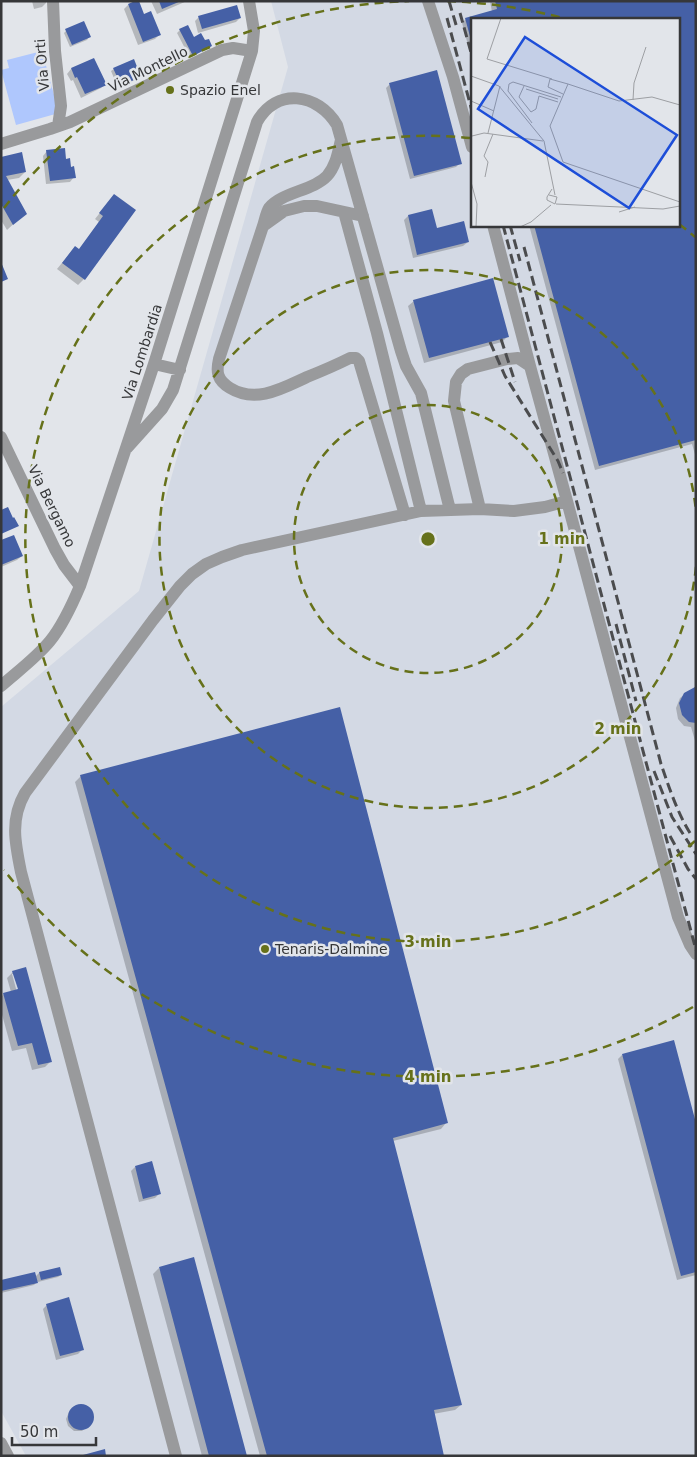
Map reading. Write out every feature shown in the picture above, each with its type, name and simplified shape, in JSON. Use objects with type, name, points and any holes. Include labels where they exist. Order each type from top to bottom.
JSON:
[{"type":"street","name":"Via Orti","points":[[53,1],[61,106],[58,126]]},
{"type":"street","name":"Via Lombardia","points":[[1,686],[33,658],[51,638],[68,612],[80,586],[127,448],[252,51],[254,31],[249,1]]},
{"type":"street","points":[[428,1],[453,77],[471,143]]},
{"type":"street","name":"Via Montello","points":[[1,144],[58,126],[222,50],[234,48],[252,51]]},
{"type":"street","points":[[127,448],[166,403],[173,390],[257,122],[266,108],[281,100],[298,98],[322,107],[337,125],[405,362],[420,394],[450,510]]},
{"type":"street","points":[[341,140],[336,160],[329,174],[317,184],[285,197],[271,206],[266,214],[219,359],[218,378],[237,392],[266,394],[350,358],[358,360],[405,515]]},
{"type":"street","points":[[262,226],[279,214],[297,207],[317,206],[363,216]]},
{"type":"street","points":[[344,212],[377,333],[421,511]]},
{"type":"street","points":[[493,226],[678,916],[690,945],[696,954]]},
{"type":"street","points":[[480,509],[454,401],[456,382],[461,374],[468,369],[507,359],[518,358],[530,366]]},
{"type":"street","points":[[154,364],[180,370]]},
{"type":"street","name":"Via Bergamo","points":[[1,437],[55,550],[80,586]]},
{"type":"street","points":[[176,1456],[21,872],[15,837],[17,810],[25,793],[180,586],[196,571],[210,562],[242,550],[421,511],[480,509],[514,511],[545,507],[567,501]]},
{"type":"street","points":[[1,1443],[8,1456]]},
{"type":"shaded area","name":"Tenaris-Dalmine","points":[[271,1],[696,1],[696,1456],[26,1456],[1,1411],[1,707],[139,591],[288,67]]},
{"type":"shaded area","points":[[42,51],[59,113],[16,125],[1,70],[9,68],[7,60]]},
{"type":"building","points":[[139,1],[144,14],[151,11],[161,35],[143,42],[128,4]]},
{"type":"building","points":[[159,1],[181,1],[162,9]]},
{"type":"building","points":[[495,1],[696,1],[696,440],[599,466],[534,226],[680,226],[680,18],[471,18],[471,40],[465,18],[497,9]]},
{"type":"building","points":[[237,5],[241,18],[202,29],[198,16]]},
{"type":"building","points":[[84,21],[91,37],[72,45],[65,29]]},
{"type":"building","points":[[188,25],[194,37],[201,33],[205,40],[209,39],[212,46],[193,56],[179,29]]},
{"type":"building","points":[[94,58],[107,85],[85,94],[71,68]]},
{"type":"building","points":[[134,59],[141,77],[127,83],[125,78],[119,81],[113,68]]},
{"type":"building","points":[[437,70],[462,164],[414,176],[389,83]]},
{"type":"building","points":[[65,148],[66,159],[70,158],[71,167],[74,166],[76,178],[50,181],[46,150]]},
{"type":"building","points":[[22,152],[26,172],[6,176],[27,214],[13,225],[1,204],[1,157]]},
{"type":"building","points":[[114,194],[136,210],[85,280],[62,263],[75,246],[79,249],[103,216],[99,213]]},
{"type":"building","points":[[432,209],[437,228],[464,221],[469,242],[417,255],[408,215]]},
{"type":"building","points":[[1,262],[8,279],[1,282]]},
{"type":"building","points":[[493,278],[509,337],[429,358],[413,300]]},
{"type":"building","points":[[8,507],[19,526],[1,534],[1,510]]},
{"type":"building","points":[[14,535],[23,556],[1,565],[1,540]]},
{"type":"building","points":[[695,687],[696,723],[689,722],[682,715],[679,703],[684,693]]},
{"type":"building","name":"Tenaris-Dalmine","points":[[340,707],[448,1123],[393,1138],[462,1405],[434,1410],[444,1456],[267,1456],[80,775]]},
{"type":"building","points":[[26,967],[52,1062],[38,1065],[32,1043],[18,1046],[3,993],[18,989],[12,971]]},
{"type":"building","points":[[674,1040],[696,1123],[696,1272],[681,1276],[622,1054]]},
{"type":"building","points":[[152,1161],[161,1194],[143,1199],[135,1166]]},
{"type":"building","points":[[194,1257],[247,1456],[209,1456],[159,1267]]},
{"type":"building","points":[[60,1267],[62,1275],[41,1280],[39,1272]]},
{"type":"building","points":[[35,1272],[38,1283],[1,1291],[1,1280]]},
{"type":"building","points":[[69,1297],[84,1350],[60,1356],[46,1304]]},
{"type":"building","points":[[81,1404],[90,1408],[94,1417],[90,1426],[81,1430],[72,1426],[68,1417],[72,1408]]},
{"type":"building","points":[[105,1449],[106,1456],[83,1456],[83,1455]]},
{"type":"railway","points":[[449,1],[457,28]]},
{"type":"railway","points":[[460,13],[471,52]]},
{"type":"railway","points":[[447,18],[471,107]]},
{"type":"railway","points":[[503,226],[696,950]]},
{"type":"railway","points":[[510,226],[520,261]]},
{"type":"railway","points":[[524,247],[661,764],[677,808],[690,833]]},
{"type":"railway","points":[[501,339],[515,382]]},
{"type":"railway","points":[[490,342],[505,376],[558,461],[563,473]]},
{"type":"railway","points":[[616,624],[636,701]]},
{"type":"railway","points":[[654,771],[672,817],[696,854]]},
{"type":"railway","points":[[670,836],[688,869],[696,879]]},
{"type":"place","name":"Spazio Enel","points":[[170,90]]},
{"type":"place","name":"Tenaris-Dalmine","points":[[265,949]]}]
